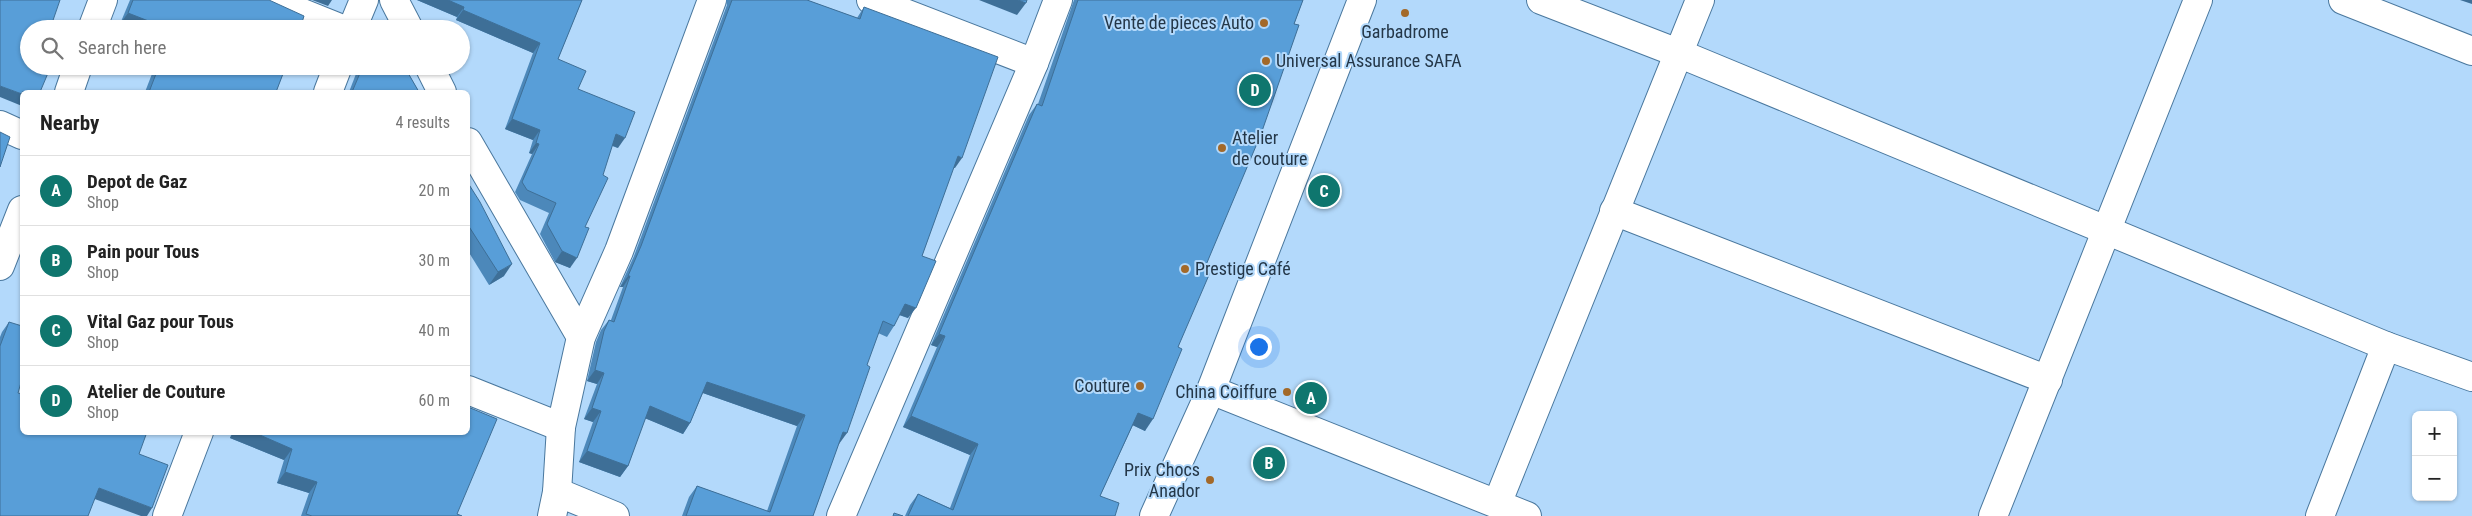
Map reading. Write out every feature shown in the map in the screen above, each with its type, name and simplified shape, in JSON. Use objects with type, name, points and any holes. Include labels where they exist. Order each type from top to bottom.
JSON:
[{"type":"street","points":[[95,20],[103,0]]},
{"type":"street","points":[[270,0],[320,20]]},
{"type":"street","points":[[356,20],[364,0]]},
{"type":"street","points":[[394,0],[404,20]]},
{"type":"street","points":[[615,516],[555,504],[561,427],[580,337],[619,251],[712,0]]},
{"type":"street","points":[[871,0],[1034,63]]},
{"type":"street","points":[[841,516],[1034,63],[1058,0]]},
{"type":"street","points":[[1154,516],[1211,390],[1362,0]]},
{"type":"street","points":[[1541,0],[1678,53],[2386,346],[2472,377]]},
{"type":"street","points":[[1497,504],[1700,0]]},
{"type":"street","points":[[1993,516],[2198,0]]},
{"type":"street","points":[[2343,0],[2472,51]]},
{"type":"street","points":[[69,90],[75,75]]},
{"type":"street","points":[[329,90],[335,75]]},
{"type":"street","points":[[433,75],[441,90]]},
{"type":"street","points":[[0,125],[20,134]]},
{"type":"street","points":[[470,145],[580,337]]},
{"type":"street","points":[[1614,211],[2048,380]]},
{"type":"street","points":[[0,266],[20,215]]},
{"type":"street","points":[[2320,516],[2386,346]]},
{"type":"street","points":[[1211,390],[1527,516]]},
{"type":"street","points":[[470,391],[561,427]]},
{"type":"street","points":[[167,516],[198,435]]},
{"type":"building","points":[[0,0],[60,0],[53,20],[20,20],[20,75],[47,75],[41,90],[20,90],[20,93],[0,86]]},
{"type":"building","points":[[133,0],[269,0],[304,16],[303,20],[146,20],[128,13]]},
{"type":"building","points":[[448,0],[582,0],[558,59],[586,71],[578,89],[635,112],[625,138],[616,134],[603,175],[608,178],[585,227],[589,228],[577,258],[562,251],[547,224],[556,203],[527,190],[522,182],[539,144],[536,143],[540,130],[512,119],[540,43],[463,10],[464,7]]},
{"type":"building","points":[[732,0],[807,0],[860,19],[864,7],[998,57],[962,158],[958,156],[922,256],[936,261],[916,308],[905,304],[894,326],[883,321],[867,365],[870,367],[847,433],[843,432],[813,516],[686,516],[697,486],[770,512],[805,415],[707,382],[690,423],[650,406],[628,466],[587,451],[601,411],[592,408],[604,373],[595,370],[604,331],[609,320],[614,322],[630,276],[628,276],[641,246]]},
{"type":"building","points":[[1078,0],[1303,0],[1294,24],[1299,25],[1261,134],[1206,265],[1212,268],[1178,347],[1182,349],[1153,419],[1138,413],[1100,496],[1119,503],[1115,516],[908,516],[918,494],[953,510],[978,444],[911,416],[945,336],[939,334],[1037,104],[1042,106]]},
{"type":"building","points":[[156,75],[283,75],[277,90],[150,90]]},
{"type":"building","points":[[359,75],[409,75],[418,90],[353,90]]},
{"type":"building","points":[[0,132],[10,137],[0,167]]},
{"type":"building","points":[[470,186],[512,264],[498,272],[470,228]]},
{"type":"building","points":[[9,322],[20,325],[20,386],[18,393],[20,394],[20,435],[146,435],[139,454],[168,465],[152,508],[99,488],[88,516],[0,516],[0,346]]},
{"type":"building","points":[[470,408],[497,419],[457,514],[462,516],[312,516],[306,514],[317,482],[285,472],[292,449],[260,435],[470,435]]},
{"type":"place","name":"Garbadrome","points":[[1405,13]]},
{"type":"place","name":"Vente de pieces Auto","points":[[1264,23]]},
{"type":"place","name":"Universal Assurance SAFA","points":[[1266,61]]},
{"type":"place","name":"Atelier de Couture","points":[[1255,90]]},
{"type":"place","name":"Atelier de couture","points":[[1222,148]]},
{"type":"place","name":"Vital Gaz pour Tous","points":[[1324,191]]},
{"type":"place","name":"Prestige Café","points":[[1185,269]]},
{"type":"place","name":"Couture","points":[[1140,386]]},
{"type":"place","name":"China Coiffure","points":[[1287,392]]},
{"type":"place","name":"Depot de Gaz","points":[[1311,398]]},
{"type":"place","name":"Pain pour Tous","points":[[1269,463]]},
{"type":"place","name":"Prix Chocs Anador","points":[[1210,480]]}]
